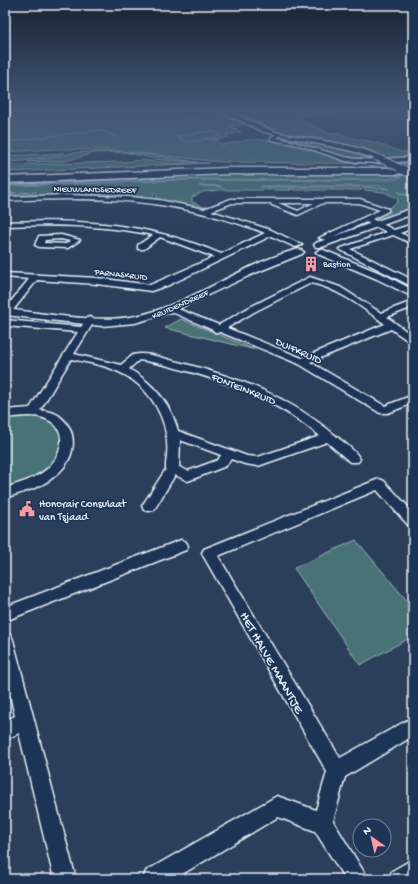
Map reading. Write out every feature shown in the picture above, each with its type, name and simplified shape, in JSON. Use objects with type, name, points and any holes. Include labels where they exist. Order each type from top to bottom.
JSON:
[{"type":"highway","points":[[213,163],[413,166]]},
{"type":"highway","points":[[5,174],[129,168],[282,165]]},
{"type":"highway","points":[[5,180],[228,171],[413,172]]},
{"type":"street","points":[[316,149],[339,157],[366,161],[413,159]]},
{"type":"street","points":[[353,149],[413,172]]},
{"type":"street","name":"NIEUWLANDSEDREEF","points":[[5,199],[110,196],[162,201],[207,210],[271,233],[299,248]]},
{"type":"street","points":[[207,210],[231,201],[360,201],[386,210],[366,219],[311,254],[299,248]]},
{"type":"street","points":[[265,201],[298,213],[325,201]]},
{"type":"street","points":[[323,247],[413,211]]},
{"type":"street","points":[[366,219],[413,242]]},
{"type":"street","points":[[5,224],[72,224],[124,228],[159,234],[221,256]]},
{"type":"street","points":[[61,237],[72,224]]},
{"type":"street","points":[[413,226],[343,250],[392,272],[413,284]]},
{"type":"street","name":"PARNASKRUID","points":[[5,275],[151,288],[158,287],[271,233]]},
{"type":"street","points":[[141,247],[159,234]]},
{"type":"street","points":[[323,247],[413,294]]},
{"type":"street","name":"KRUIDENDREEF","points":[[6,316],[67,328],[135,320],[158,315],[299,248]]},
{"type":"street","points":[[6,316],[35,277]]},
{"type":"street","points":[[218,330],[251,310],[310,280],[318,281],[345,294],[381,316],[413,341]]},
{"type":"street","points":[[91,290],[97,282]]},
{"type":"street","points":[[381,316],[413,304]]},
{"type":"street","name":"DUIFKRUID","points":[[170,309],[218,330],[302,362],[384,410],[413,399]]},
{"type":"street","name":"KRUIDENDREEF","points":[[6,316],[74,319],[88,325]]},
{"type":"street","points":[[67,328],[74,319]]},
{"type":"street","points":[[33,412],[88,325]]},
{"type":"street","points":[[302,362],[311,357],[392,325]]},
{"type":"street","points":[[69,356],[122,370],[138,379],[156,395],[167,414],[173,432],[174,453],[172,469],[149,506]]},
{"type":"street","name":"FONTEINKRUID","points":[[122,370],[137,357],[224,378],[272,398],[297,412],[354,459]]},
{"type":"street","points":[[5,414],[33,412],[49,417],[61,424],[68,437],[67,452],[58,468],[40,481],[5,493]]},
{"type":"street","points":[[173,432],[244,460],[258,462],[328,437]]},
{"type":"street","points":[[172,469],[188,476],[222,464],[228,453]]},
{"type":"street","name":"HET HALVE MAANTJE","points":[[337,771],[209,553],[379,484],[413,521]]},
{"type":"street","points":[[5,614],[181,546]]},
{"type":"street","points":[[5,640],[65,879]]},
{"type":"street","points":[[5,731],[25,720]]},
{"type":"street","points":[[357,879],[325,814],[337,771],[413,726]]},
{"type":"street","points":[[154,879],[277,806],[325,814]]},
{"type":"street","points":[[400,879],[413,870]]},
{"type":"green space","points":[[5,149],[52,149],[5,152]]},
{"type":"green space","points":[[70,149],[313,149],[346,160],[413,160],[413,164],[221,162],[113,150]]},
{"type":"green space","points":[[317,149],[349,149],[380,160],[340,157]]},
{"type":"green space","points":[[350,149],[394,149],[402,152],[413,152],[413,158],[387,160],[377,155]]},
{"type":"green space","points":[[116,151],[139,153],[197,162],[161,160],[124,152],[94,153],[66,161],[28,162],[72,153]]},
{"type":"green space","points":[[64,153],[24,161],[5,162],[5,156]]},
{"type":"green space","points":[[142,160],[165,163],[210,163],[5,172],[5,165],[123,162]]},
{"type":"green space","points":[[278,173],[413,174],[413,197],[397,192],[413,198],[413,209],[382,220],[378,218],[391,212],[387,209],[397,203],[398,199],[384,192],[364,190],[362,187],[390,189],[378,186],[260,187],[359,187],[362,190],[222,190],[222,186],[220,186],[220,190],[203,192],[192,197],[192,202],[204,207],[202,208],[154,199],[158,196],[154,192],[155,194],[152,199],[149,198],[150,197],[101,194],[92,195],[94,193],[90,192],[91,194],[89,195],[34,197],[36,192],[20,193],[33,193],[32,197],[5,198],[5,194],[16,193],[5,193],[5,186],[185,180],[377,180],[192,179],[5,185],[5,182]]},
{"type":"green space","points":[[181,319],[256,350],[165,328]]},
{"type":"green space","points":[[25,415],[49,422],[57,428],[62,435],[63,443],[61,452],[55,462],[42,476],[5,489],[5,417]]},
{"type":"green space","points":[[356,540],[413,608],[413,636],[360,665],[294,568]]},
{"type":"water","points":[[400,176],[402,177],[392,180],[185,180],[5,186],[121,180],[386,179]]},
{"type":"place","name":"Bastion","points":[[311,264]]},
{"type":"place","name":"Honorair Consulaat van Tsjaad","points":[[27,509]]}]
